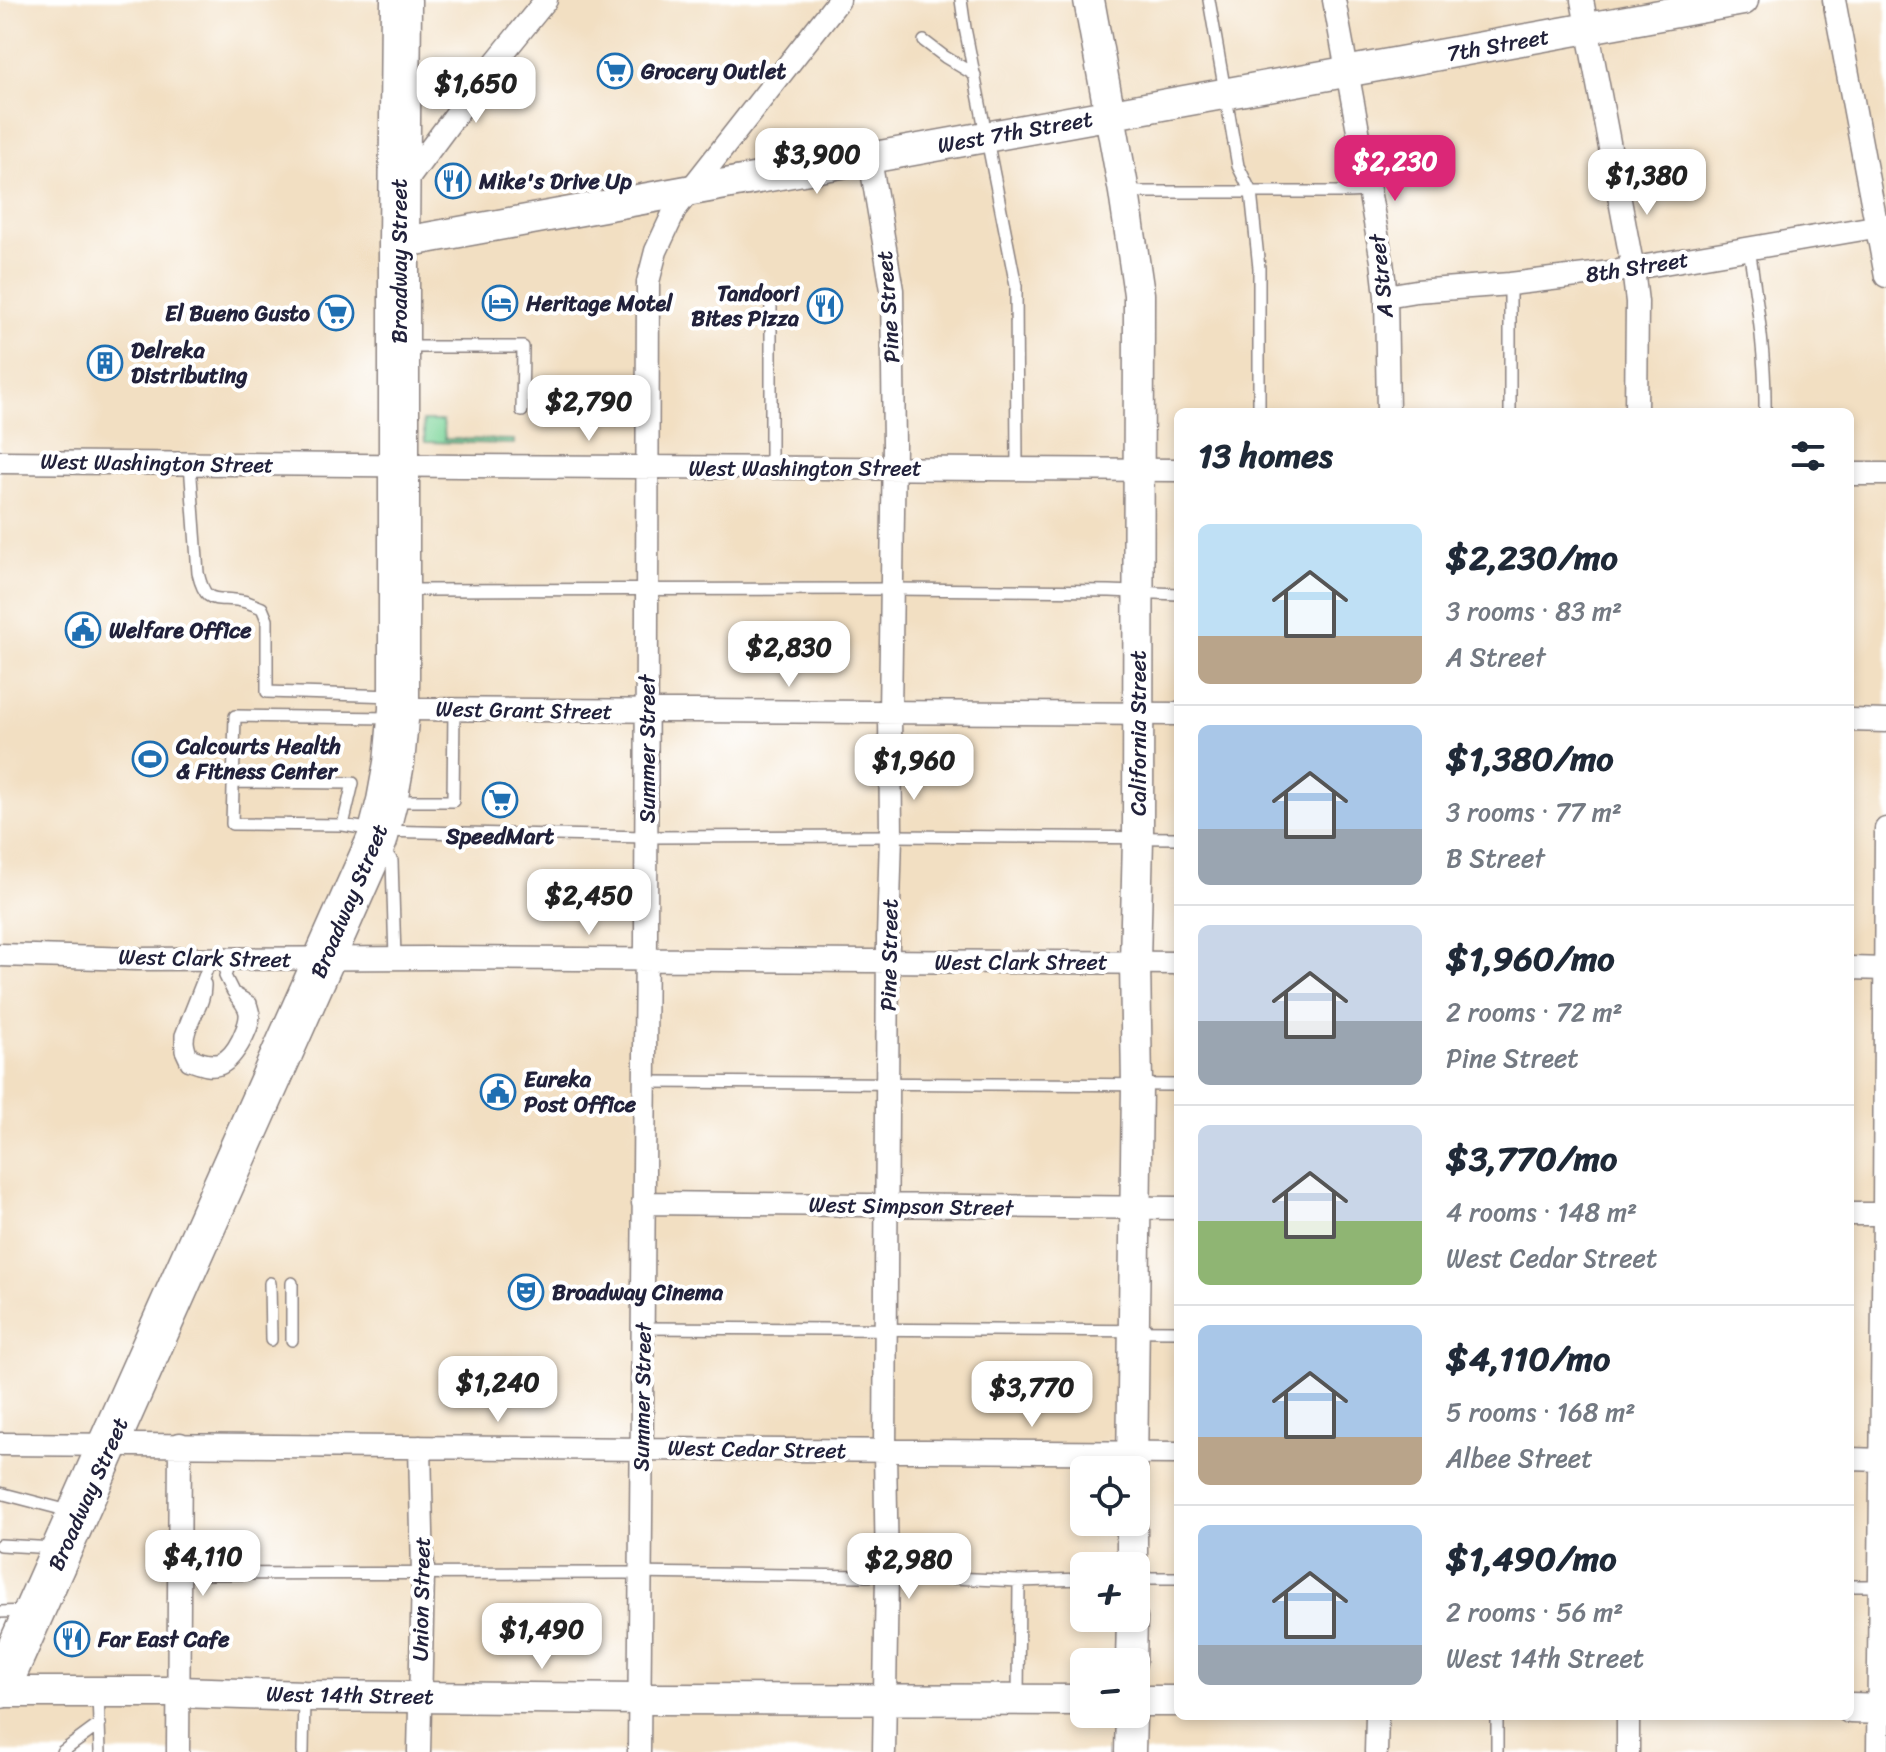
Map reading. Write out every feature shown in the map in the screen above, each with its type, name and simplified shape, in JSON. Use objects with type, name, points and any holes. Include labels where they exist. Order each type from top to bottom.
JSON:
[{"type":"highway","name":"Broadway Street","points":[[0,1690],[18,1612],[71,1531],[325,959],[394,763],[399,708],[401,0]]},
{"type":"street","points":[[399,192],[477,86],[546,0]]},
{"type":"street","name":"Summer Street","points":[[639,1752],[648,282],[656,251],[676,208],[839,0]]},
{"type":"street","name":"California Street","points":[[1089,0],[1139,294],[1137,1085],[1132,1456]]},
{"type":"street","name":"A Street","points":[[1334,0],[1382,261],[1386,296],[1388,408]]},
{"type":"street","name":"7th Street","points":[[1347,73],[1585,14],[1743,0]]},
{"type":"street","points":[[1834,0],[1881,226],[1886,276]]},
{"type":"street","points":[[1585,14],[1633,269],[1637,302],[1636,408]]},
{"type":"street","name":"West 7th Street","points":[[399,243],[1347,73]]},
{"type":"street","name":"Pine Street","points":[[870,159],[892,290],[894,468],[884,1752]]},
{"type":"street","name":"8th Street","points":[[1386,296],[1633,269],[1881,226]]},
{"type":"street","name":"West Washington Street","points":[[0,462],[1174,470]]},
{"type":"street","points":[[1854,474],[1886,474]]},
{"type":"street","name":"West Grant Street","points":[[399,708],[1174,714]]},
{"type":"street","points":[[1854,720],[1886,721]]},
{"type":"street","points":[[1878,1752],[1872,1708],[1879,1586],[1885,1283],[1886,829]]},
{"type":"street","name":"West Clark Street","points":[[0,955],[216,964],[395,958],[1174,963]]},
{"type":"street","points":[[1854,968],[1885,969]]},
{"type":"street","name":"West Simpson Street","points":[[643,1203],[1174,1208]]},
{"type":"street","points":[[1854,1214],[1884,1214]]},
{"type":"street","name":"West Cedar Street","points":[[0,1444],[885,1450],[1070,1458]]},
{"type":"street","points":[[178,1752],[180,1444]]},
{"type":"street","name":"Union Street","points":[[419,1752],[423,1574],[420,1447]]},
{"type":"street","name":"West Cedar Street","points":[[1150,1458],[1174,1454]]},
{"type":"street","points":[[1854,1459],[1881,1460]]},
{"type":"street","name":"West 14th Street","points":[[0,1690],[304,1696],[1070,1700]]},
{"type":"street","points":[[1150,1701],[1174,1701]]},
{"type":"street","points":[[1376,1752],[1377,1720]]},
{"type":"street","points":[[1628,1720],[1628,1752]]},
{"type":"street","points":[[1130,1752],[1131,1728]]},
{"type":"lane","points":[[961,0],[1016,286],[1017,469]]},
{"type":"lane","points":[[1209,0],[1238,166],[1251,192],[1259,268],[1259,408]]},
{"type":"lane","points":[[924,41],[975,75]]},
{"type":"lane","points":[[1124,192],[1369,191]]},
{"type":"lane","points":[[1749,248],[1762,334],[1765,408]]},
{"type":"lane","points":[[1510,284],[1510,408]]},
{"type":"lane","points":[[771,302],[771,467]]},
{"type":"lane","points":[[398,347],[523,347],[522,411]]},
{"type":"lane","points":[[190,464],[202,591],[213,599],[244,601],[262,608],[267,620],[267,692],[399,708]]},
{"type":"lane","points":[[398,591],[892,589],[1174,594]]},
{"type":"lane","points":[[399,708],[235,716],[232,824],[372,824],[646,837],[1174,838]]},
{"type":"lane","points":[[372,824],[453,801],[454,709]]},
{"type":"lane","points":[[234,782],[353,783],[392,861],[395,958]]},
{"type":"lane","points":[[216,964],[233,992],[251,1003],[254,1014],[251,1030],[234,1060],[218,1070],[187,1064],[181,1051],[181,1035],[216,964]]},
{"type":"lane","points":[[644,1082],[1174,1085]]},
{"type":"lane","points":[[270,1283],[271,1340]]},
{"type":"lane","points":[[292,1283],[292,1340]]},
{"type":"lane","points":[[642,1328],[1174,1331]]},
{"type":"lane","points":[[0,1444],[0,1457]]},
{"type":"lane","points":[[0,1493],[71,1531]]},
{"type":"lane","points":[[0,1545],[71,1531]]},
{"type":"lane","points":[[180,1574],[887,1575],[1019,1581],[1070,1579]]},
{"type":"lane","points":[[1150,1578],[1174,1578]]},
{"type":"lane","points":[[1018,1700],[1019,1581]]},
{"type":"lane","points":[[1854,1586],[1879,1586]]},
{"type":"lane","points":[[98,1693],[100,1752]]},
{"type":"lane","points":[[303,1752],[304,1696]]},
{"type":"lane","points":[[1497,1720],[1497,1752]]},
{"type":"lane","points":[[62,1752],[100,1724]]},
{"type":"green space","points":[[423,421],[443,421],[445,439],[514,440],[514,444],[425,442]]},
{"type":"place","name":"Grocery Outlet","points":[[615,71]]},
{"type":"place","name":"Mike's Drive Up","points":[[453,181]]},
{"type":"place","name":"Heritage Motel","points":[[500,303]]},
{"type":"place","name":"Tandoori Bites Pizza","points":[[825,306]]},
{"type":"place","name":"El Bueno Gusto","points":[[336,313]]},
{"type":"place","name":"Delreka Distributing","points":[[105,363]]},
{"type":"place","name":"Welfare Office","points":[[83,630]]},
{"type":"place","name":"Calcourts Health & Fitness Center","points":[[150,759]]},
{"type":"place","name":"SpeedMart","points":[[500,800]]},
{"type":"place","name":"Eureka Post Office","points":[[498,1092]]},
{"type":"place","name":"Broadway Cinema","points":[[526,1292]]},
{"type":"place","name":"Far East Cafe","points":[[72,1639]]}]
